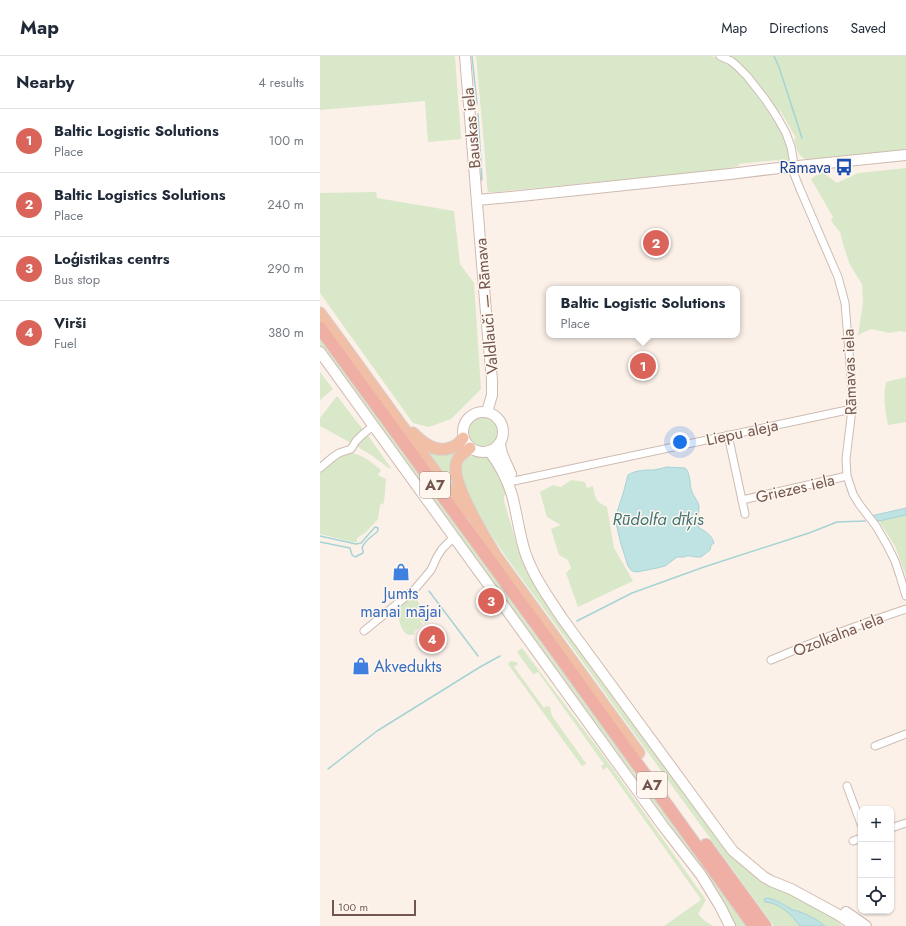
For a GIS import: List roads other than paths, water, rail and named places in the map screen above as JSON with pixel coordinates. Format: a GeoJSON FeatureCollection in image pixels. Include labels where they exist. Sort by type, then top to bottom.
{"type":"FeatureCollection","features":[{"type":"Feature","properties":{"kind":"highway","name":"A7"},"geometry":{"type":"LineString","coordinates":[[320,313],[430,465],[485,537],[496,556],[765,926]]}},
{"type":"Feature","properties":{"kind":"highway","name":"A7"},"geometry":{"type":"LineString","coordinates":[[320,328],[754,926]]}},
{"type":"Feature","properties":{"kind":"highway"},"geometry":{"type":"LineString","coordinates":[[396,417],[420,440],[430,446],[442,450],[458,444],[463,438]]}},
{"type":"Feature","properties":{"kind":"highway"},"geometry":{"type":"LineString","coordinates":[[470,448],[461,454],[456,461],[456,475],[465,499],[485,537]]}},
{"type":"Feature","properties":{"kind":"main road","name":"Bauskas iela"},"geometry":{"type":"LineString","coordinates":[[465,56],[477,200]]}},
{"type":"Feature","properties":{"kind":"main road"},"geometry":{"type":"LineString","coordinates":[[477,200],[906,155]]}},
{"type":"Feature","properties":{"kind":"main road","name":"Valdlauči — Rāmava"},"geometry":{"type":"LineString","coordinates":[[477,200],[492,380],[492,394],[487,412]]}},
{"type":"Feature","properties":{"kind":"main road"},"geometry":{"type":"LineString","coordinates":[[320,352],[663,826],[701,875],[730,926]]}},
{"type":"Feature","properties":{"kind":"main road"},"geometry":{"type":"LineString","coordinates":[[500,444],[490,452],[480,453],[470,448],[466,444],[462,433],[466,420],[475,414],[487,412],[493,414],[501,423],[503,429],[500,444],[502,454],[514,481],[528,536],[549,597]]}},
{"type":"Feature","properties":{"kind":"main road"},"geometry":{"type":"LineString","coordinates":[[490,452],[501,468],[507,483],[528,559],[540,585],[562,618],[733,851],[771,882],[791,890],[837,914],[855,926]]}},
{"type":"Feature","properties":{"kind":"main road"},"geometry":{"type":"LineString","coordinates":[[791,890],[804,892],[825,900],[866,926]]}},
{"type":"Feature","properties":{"kind":"street","name":"Rāmavas iela"},"geometry":{"type":"LineString","coordinates":[[720,56],[730,61],[747,76],[765,99],[786,133],[791,147],[794,174],[838,277],[845,303],[852,389],[852,409],[846,459],[847,476],[853,494],[876,526],[887,545],[898,568],[906,596]]}},
{"type":"Feature","properties":{"kind":"street","name":"Liepu aleja"},"geometry":{"type":"LineString","coordinates":[[514,481],[852,409]]}},
{"type":"Feature","properties":{"kind":"street"},"geometry":{"type":"LineString","coordinates":[[320,468],[333,457],[351,448],[356,441],[373,426]]}},
{"type":"Feature","properties":{"kind":"street","name":"Griezes iela"},"geometry":{"type":"LineString","coordinates":[[728,435],[745,514]]}},
{"type":"Feature","properties":{"kind":"street","name":"Griezes iela"},"geometry":{"type":"LineString","coordinates":[[742,500],[847,476]]}},
{"type":"Feature","properties":{"kind":"street"},"geometry":{"type":"LineString","coordinates":[[364,631],[415,589],[431,570],[442,549],[454,537]]}},
{"type":"Feature","properties":{"kind":"street","name":"Ozolkalna iela"},"geometry":{"type":"LineString","coordinates":[[771,660],[804,646],[906,609]]}},
{"type":"Feature","properties":{"kind":"street"},"geometry":{"type":"LineString","coordinates":[[875,746],[906,734]]}},
{"type":"Feature","properties":{"kind":"street"},"geometry":{"type":"LineString","coordinates":[[848,786],[858,815]]}},
{"type":"Feature","properties":{"kind":"street"},"geometry":{"type":"LineString","coordinates":[[894,827],[906,824]]}},
{"type":"Feature","properties":{"kind":"street"},"geometry":{"type":"LineString","coordinates":[[853,841],[858,839]]}},
{"type":"Feature","properties":{"kind":"water","name":"Rūdolfa dīķis"},"geometry":{"type":"Polygon","coordinates":[[[667,467],[685,468],[687,470],[692,492],[699,506],[699,528],[712,538],[714,543],[711,545],[710,550],[701,557],[677,557],[665,566],[637,572],[632,571],[628,566],[615,519],[628,475],[637,471],[654,470],[667,467]]]}},
{"type":"Feature","properties":{"kind":"water"},"geometry":{"type":"Polygon","coordinates":[[[906,508],[906,515],[879,521],[873,519],[871,516],[906,508]]]}},
{"type":"Feature","properties":{"kind":"water"},"geometry":{"type":"Polygon","coordinates":[[[766,898],[776,901],[792,910],[799,911],[810,916],[825,926],[800,926],[781,907],[765,902],[764,899],[766,898]]]}},
{"type":"Feature","properties":{"kind":"waterway"},"geometry":{"type":"LineString","coordinates":[[472,56],[477,104]]}},
{"type":"Feature","properties":{"kind":"waterway"},"geometry":{"type":"LineString","coordinates":[[774,56],[802,138]]}},
{"type":"Feature","properties":{"kind":"waterway"},"geometry":{"type":"LineString","coordinates":[[478,114],[482,180]]}},
{"type":"Feature","properties":{"kind":"waterway"},"geometry":{"type":"LineString","coordinates":[[577,621],[632,593],[704,567],[809,533],[837,522],[865,521]]}},
{"type":"Feature","properties":{"kind":"waterway"},"geometry":{"type":"LineString","coordinates":[[320,536],[356,544],[361,543],[375,527],[378,528],[377,532],[364,543],[362,548],[363,553],[355,557],[352,555],[350,548],[320,542]]}},
{"type":"Feature","properties":{"kind":"waterway"},"geometry":{"type":"LineString","coordinates":[[429,591],[478,656]]}},
{"type":"Feature","properties":{"kind":"waterway"},"geometry":{"type":"LineString","coordinates":[[328,769],[377,731],[500,656]]}},
{"type":"Feature","properties":{"kind":"place","name":"Rāmava"},"geometry":{"type":"Point","coordinates":[844,167]}},
{"type":"Feature","properties":{"kind":"place","name":"Baltic Logistics Solutions"},"geometry":{"type":"Point","coordinates":[656,243]}},
{"type":"Feature","properties":{"kind":"place","name":"Baltic Logistic Solutions"},"geometry":{"type":"Point","coordinates":[643,366]}},
{"type":"Feature","properties":{"kind":"place","name":"Jumts manai mājai"},"geometry":{"type":"Point","coordinates":[401,572]}},
{"type":"Feature","properties":{"kind":"place","name":"Loģistikas centrs"},"geometry":{"type":"Point","coordinates":[491,601]}},
{"type":"Feature","properties":{"kind":"place","name":"Virši"},"geometry":{"type":"Point","coordinates":[432,639]}},
{"type":"Feature","properties":{"kind":"place","name":"Akvedukts"},"geometry":{"type":"Point","coordinates":[361,666]}}]}
